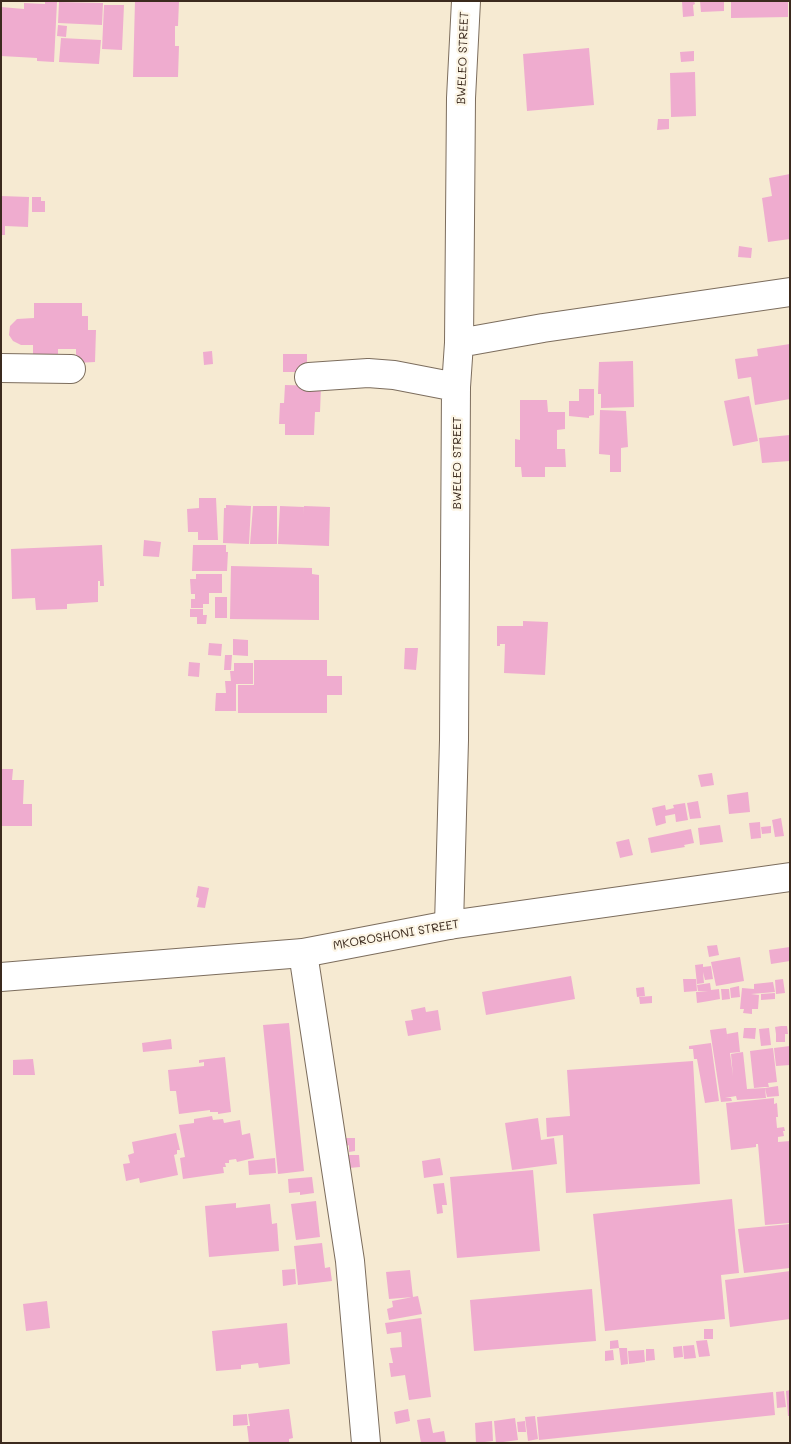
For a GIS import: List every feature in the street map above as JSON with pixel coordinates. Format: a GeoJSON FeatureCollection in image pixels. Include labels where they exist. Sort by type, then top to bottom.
{"type":"FeatureCollection","features":[{"type":"Feature","properties":{"kind":"street","name":"BWELEO STREET"},"geometry":{"type":"LineString","coordinates":[[450,925],[454,740],[456,387],[459,343],[461,98],[466,1]]}},
{"type":"Feature","properties":{"kind":"street"},"geometry":{"type":"LineString","coordinates":[[459,343],[543,328],[790,292]]}},
{"type":"Feature","properties":{"kind":"street"},"geometry":{"type":"LineString","coordinates":[[1,368],[71,369]]}},
{"type":"Feature","properties":{"kind":"street"},"geometry":{"type":"LineString","coordinates":[[309,377],[368,373],[394,375],[456,387]]}},
{"type":"Feature","properties":{"kind":"street","name":"MKOROSHONI STREET"},"geometry":{"type":"LineString","coordinates":[[1,977],[303,953],[450,925],[790,877]]}},
{"type":"Feature","properties":{"kind":"street"},"geometry":{"type":"LineString","coordinates":[[303,953],[350,1261],[366,1443]]}},
{"type":"Feature","properties":{"kind":"building"},"geometry":{"type":"Polygon","coordinates":[[[135,1],[179,1],[178,26],[175,26],[175,46],[179,46],[178,77],[133,77],[135,1]]]}},
{"type":"Feature","properties":{"kind":"building"},"geometry":{"type":"Polygon","coordinates":[[[682,1],[694,1],[694,16],[683,17],[682,1]]]}},
{"type":"Feature","properties":{"kind":"building"},"geometry":{"type":"Polygon","coordinates":[[[700,1],[724,1],[724,11],[701,12],[700,1]]]}},
{"type":"Feature","properties":{"kind":"building"},"geometry":{"type":"Polygon","coordinates":[[[731,1],[788,1],[788,17],[731,18],[731,1]]]}},
{"type":"Feature","properties":{"kind":"building"},"geometry":{"type":"Polygon","coordinates":[[[45,2],[57,2],[54,62],[37,61],[37,58],[1,56],[1,7],[24,9],[24,3],[45,4],[45,2]]]}},
{"type":"Feature","properties":{"kind":"building"},"geometry":{"type":"Polygon","coordinates":[[[59,2],[103,3],[102,25],[58,23],[59,2]]]}},
{"type":"Feature","properties":{"kind":"building"},"geometry":{"type":"Polygon","coordinates":[[[104,5],[124,5],[122,50],[102,49],[104,5]]]}},
{"type":"Feature","properties":{"kind":"building"},"geometry":{"type":"Polygon","coordinates":[[[58,25],[67,26],[66,37],[57,36],[58,25]]]}},
{"type":"Feature","properties":{"kind":"building"},"geometry":{"type":"Polygon","coordinates":[[[61,38],[101,40],[99,64],[59,62],[61,38]]]}},
{"type":"Feature","properties":{"kind":"building"},"geometry":{"type":"Polygon","coordinates":[[[589,48],[594,105],[527,111],[523,54],[589,48]]]}},
{"type":"Feature","properties":{"kind":"building"},"geometry":{"type":"Polygon","coordinates":[[[694,51],[694,61],[681,62],[680,52],[694,51]]]}},
{"type":"Feature","properties":{"kind":"building"},"geometry":{"type":"Polygon","coordinates":[[[695,72],[696,116],[671,117],[670,73],[695,72]]]}},
{"type":"Feature","properties":{"kind":"building"},"geometry":{"type":"Polygon","coordinates":[[[658,119],[669,119],[669,129],[657,130],[658,119]]]}},
{"type":"Feature","properties":{"kind":"building"},"geometry":{"type":"Polygon","coordinates":[[[790,174],[790,239],[768,242],[762,198],[772,196],[769,178],[790,174]]]}},
{"type":"Feature","properties":{"kind":"building"},"geometry":{"type":"Polygon","coordinates":[[[1,196],[29,197],[28,227],[5,226],[5,235],[1,235],[1,196]]]}},
{"type":"Feature","properties":{"kind":"building"},"geometry":{"type":"Polygon","coordinates":[[[32,197],[41,197],[41,201],[45,201],[45,212],[32,212],[32,197]]]}},
{"type":"Feature","properties":{"kind":"building"},"geometry":{"type":"Polygon","coordinates":[[[739,246],[752,248],[751,258],[738,257],[739,246]]]}},
{"type":"Feature","properties":{"kind":"building"},"geometry":{"type":"Polygon","coordinates":[[[34,303],[82,303],[82,316],[88,316],[88,330],[96,330],[95,362],[76,363],[76,349],[58,349],[58,358],[33,358],[33,345],[21,345],[13,341],[9,335],[10,326],[17,319],[34,318],[34,303]]]}},
{"type":"Feature","properties":{"kind":"building"},"geometry":{"type":"Polygon","coordinates":[[[790,344],[790,399],[755,405],[751,377],[738,379],[735,359],[758,356],[757,349],[790,344]]]}},
{"type":"Feature","properties":{"kind":"building"},"geometry":{"type":"Polygon","coordinates":[[[212,351],[213,364],[204,365],[203,352],[212,351]]]}},
{"type":"Feature","properties":{"kind":"building"},"geometry":{"type":"Polygon","coordinates":[[[283,354],[307,354],[307,372],[283,372],[283,354]]]}},
{"type":"Feature","properties":{"kind":"building"},"geometry":{"type":"Polygon","coordinates":[[[633,361],[634,407],[601,408],[601,394],[598,394],[599,362],[633,361]]]}},
{"type":"Feature","properties":{"kind":"building"},"geometry":{"type":"Polygon","coordinates":[[[285,385],[321,386],[320,412],[315,412],[314,435],[285,435],[285,424],[279,424],[280,403],[284,403],[285,385]]]}},
{"type":"Feature","properties":{"kind":"building"},"geometry":{"type":"Polygon","coordinates":[[[579,389],[594,389],[594,415],[589,416],[589,418],[569,416],[569,401],[579,401],[579,389]]]}},
{"type":"Feature","properties":{"kind":"building"},"geometry":{"type":"Polygon","coordinates":[[[749,396],[758,441],[733,446],[724,401],[749,396]]]}},
{"type":"Feature","properties":{"kind":"building"},"geometry":{"type":"Polygon","coordinates":[[[520,400],[547,400],[548,412],[565,412],[565,429],[557,430],[557,449],[565,449],[566,467],[545,467],[545,477],[522,477],[521,467],[515,467],[515,439],[520,440],[520,400]]]}},
{"type":"Feature","properties":{"kind":"building"},"geometry":{"type":"Polygon","coordinates":[[[600,410],[626,411],[628,447],[621,448],[621,472],[610,472],[610,455],[599,454],[600,410]]]}},
{"type":"Feature","properties":{"kind":"building"},"geometry":{"type":"Polygon","coordinates":[[[790,435],[790,461],[762,463],[759,438],[790,435]]]}},
{"type":"Feature","properties":{"kind":"building"},"geometry":{"type":"Polygon","coordinates":[[[199,498],[216,498],[218,540],[198,540],[198,532],[188,532],[187,509],[199,508],[199,498]]]}},
{"type":"Feature","properties":{"kind":"building"},"geometry":{"type":"Polygon","coordinates":[[[226,505],[251,506],[249,544],[223,543],[224,508],[226,508],[226,505]]]}},
{"type":"Feature","properties":{"kind":"building"},"geometry":{"type":"Polygon","coordinates":[[[253,506],[277,506],[277,544],[250,544],[253,506]]]}},
{"type":"Feature","properties":{"kind":"building"},"geometry":{"type":"Polygon","coordinates":[[[280,506],[330,507],[329,546],[278,544],[280,506]]]}},
{"type":"Feature","properties":{"kind":"building"},"geometry":{"type":"Polygon","coordinates":[[[144,540],[161,542],[159,557],[143,556],[144,540]]]}},
{"type":"Feature","properties":{"kind":"building"},"geometry":{"type":"Polygon","coordinates":[[[102,545],[104,586],[100,586],[100,581],[98,581],[98,602],[67,604],[67,609],[36,610],[35,598],[12,599],[11,549],[102,545]]]}},
{"type":"Feature","properties":{"kind":"building"},"geometry":{"type":"Polygon","coordinates":[[[193,545],[226,545],[226,552],[228,552],[227,571],[192,571],[193,545]]]}},
{"type":"Feature","properties":{"kind":"building"},"geometry":{"type":"Polygon","coordinates":[[[231,566],[312,568],[312,574],[319,575],[319,620],[230,619],[231,566]]]}},
{"type":"Feature","properties":{"kind":"building"},"geometry":{"type":"Polygon","coordinates":[[[196,574],[222,574],[222,593],[209,593],[209,604],[203,604],[203,608],[191,608],[191,599],[195,599],[195,594],[191,594],[190,579],[196,579],[196,574]]]}},
{"type":"Feature","properties":{"kind":"building"},"geometry":{"type":"Polygon","coordinates":[[[215,597],[227,597],[227,618],[215,618],[215,597]]]}},
{"type":"Feature","properties":{"kind":"building"},"geometry":{"type":"Polygon","coordinates":[[[190,609],[203,609],[203,615],[207,615],[206,624],[197,624],[197,617],[190,617],[190,609]]]}},
{"type":"Feature","properties":{"kind":"building"},"geometry":{"type":"Polygon","coordinates":[[[523,621],[548,622],[545,675],[504,673],[505,644],[497,646],[497,626],[523,626],[523,621]]]}},
{"type":"Feature","properties":{"kind":"building"},"geometry":{"type":"Polygon","coordinates":[[[233,639],[248,640],[248,656],[233,655],[233,639]]]}},
{"type":"Feature","properties":{"kind":"building"},"geometry":{"type":"Polygon","coordinates":[[[209,643],[222,644],[221,656],[208,655],[209,643]]]}},
{"type":"Feature","properties":{"kind":"building"},"geometry":{"type":"Polygon","coordinates":[[[405,648],[418,648],[416,670],[404,669],[405,648]]]}},
{"type":"Feature","properties":{"kind":"building"},"geometry":{"type":"Polygon","coordinates":[[[225,655],[232,655],[231,670],[224,670],[225,655]]]}},
{"type":"Feature","properties":{"kind":"building"},"geometry":{"type":"Polygon","coordinates":[[[254,660],[327,660],[327,676],[342,676],[342,695],[327,695],[327,713],[238,713],[238,685],[254,685],[254,660]]]}},
{"type":"Feature","properties":{"kind":"building"},"geometry":{"type":"Polygon","coordinates":[[[189,662],[200,663],[199,677],[188,676],[189,662]]]}},
{"type":"Feature","properties":{"kind":"building"},"geometry":{"type":"Polygon","coordinates":[[[234,663],[253,663],[253,684],[236,684],[236,711],[215,711],[216,693],[226,693],[225,681],[231,681],[230,671],[234,671],[234,663]]]}},
{"type":"Feature","properties":{"kind":"building"},"geometry":{"type":"Polygon","coordinates":[[[1,769],[13,769],[12,780],[24,780],[23,804],[32,804],[32,826],[1,826],[1,769]]]}},
{"type":"Feature","properties":{"kind":"building"},"geometry":{"type":"Polygon","coordinates":[[[712,773],[714,785],[701,787],[698,775],[712,773]]]}},
{"type":"Feature","properties":{"kind":"building"},"geometry":{"type":"Polygon","coordinates":[[[748,792],[750,812],[729,814],[727,795],[748,792]]]}},
{"type":"Feature","properties":{"kind":"building"},"geometry":{"type":"Polygon","coordinates":[[[698,801],[701,818],[690,819],[687,803],[698,801]]]}},
{"type":"Feature","properties":{"kind":"building"},"geometry":{"type":"Polygon","coordinates":[[[685,803],[688,820],[676,822],[675,814],[665,816],[666,823],[656,826],[652,808],[665,805],[666,810],[674,808],[673,805],[685,803]]]}},
{"type":"Feature","properties":{"kind":"building"},"geometry":{"type":"Polygon","coordinates":[[[781,818],[784,836],[775,837],[772,820],[781,818]]]}},
{"type":"Feature","properties":{"kind":"building"},"geometry":{"type":"Polygon","coordinates":[[[760,822],[761,838],[751,839],[749,823],[760,822]]]}},
{"type":"Feature","properties":{"kind":"building"},"geometry":{"type":"Polygon","coordinates":[[[720,825],[723,842],[700,845],[698,828],[720,825]]]}},
{"type":"Feature","properties":{"kind":"building"},"geometry":{"type":"Polygon","coordinates":[[[771,826],[771,833],[762,834],[761,827],[771,826]]]}},
{"type":"Feature","properties":{"kind":"building"},"geometry":{"type":"Polygon","coordinates":[[[691,829],[694,843],[684,845],[685,847],[651,853],[648,838],[691,829]]]}},
{"type":"Feature","properties":{"kind":"building"},"geometry":{"type":"Polygon","coordinates":[[[629,839],[633,855],[620,858],[616,842],[629,839]]]}},
{"type":"Feature","properties":{"kind":"building"},"geometry":{"type":"Polygon","coordinates":[[[198,886],[209,888],[205,908],[197,907],[199,898],[196,897],[198,886]]]}},
{"type":"Feature","properties":{"kind":"building"},"geometry":{"type":"Polygon","coordinates":[[[717,945],[719,955],[709,957],[707,946],[717,945]]]}},
{"type":"Feature","properties":{"kind":"building"},"geometry":{"type":"Polygon","coordinates":[[[790,947],[790,961],[771,964],[769,950],[790,947]]]}},
{"type":"Feature","properties":{"kind":"building"},"geometry":{"type":"Polygon","coordinates":[[[740,957],[744,981],[716,986],[711,962],[740,957]]]}},
{"type":"Feature","properties":{"kind":"building"},"geometry":{"type":"Polygon","coordinates":[[[703,964],[703,967],[711,966],[713,979],[705,980],[703,972],[704,983],[697,984],[695,965],[703,964]]]}},
{"type":"Feature","properties":{"kind":"building"},"geometry":{"type":"Polygon","coordinates":[[[571,976],[575,999],[486,1015],[482,992],[571,976]]]}},
{"type":"Feature","properties":{"kind":"building"},"geometry":{"type":"Polygon","coordinates":[[[683,979],[696,979],[697,991],[684,992],[683,979]]]}},
{"type":"Feature","properties":{"kind":"building"},"geometry":{"type":"Polygon","coordinates":[[[783,979],[785,993],[776,994],[775,980],[783,979]]]}},
{"type":"Feature","properties":{"kind":"building"},"geometry":{"type":"Polygon","coordinates":[[[773,982],[775,992],[751,994],[759,995],[758,1009],[752,1009],[752,1014],[743,1013],[744,1009],[740,1009],[742,988],[754,989],[754,984],[773,982]]]}},
{"type":"Feature","properties":{"kind":"building"},"geometry":{"type":"Polygon","coordinates":[[[710,983],[711,990],[719,989],[720,999],[697,1003],[696,992],[708,991],[698,991],[697,985],[710,983]]]}},
{"type":"Feature","properties":{"kind":"building"},"geometry":{"type":"Polygon","coordinates":[[[739,986],[740,997],[731,998],[730,988],[739,986]]]}},
{"type":"Feature","properties":{"kind":"building"},"geometry":{"type":"Polygon","coordinates":[[[644,987],[645,996],[637,997],[636,988],[644,987]]]}},
{"type":"Feature","properties":{"kind":"building"},"geometry":{"type":"Polygon","coordinates":[[[721,989],[729,989],[730,999],[722,1000],[721,989]]]}},
{"type":"Feature","properties":{"kind":"building"},"geometry":{"type":"Polygon","coordinates":[[[775,993],[775,999],[761,1000],[761,994],[775,993]]]}},
{"type":"Feature","properties":{"kind":"building"},"geometry":{"type":"Polygon","coordinates":[[[652,996],[652,1003],[640,1004],[639,997],[652,996]]]}},
{"type":"Feature","properties":{"kind":"building"},"geometry":{"type":"Polygon","coordinates":[[[425,1007],[426,1012],[438,1010],[441,1030],[408,1036],[405,1021],[413,1020],[411,1010],[425,1007]]]}},
{"type":"Feature","properties":{"kind":"building"},"geometry":{"type":"Polygon","coordinates":[[[289,1023],[304,1171],[278,1174],[263,1025],[289,1023]]]}},
{"type":"Feature","properties":{"kind":"building"},"geometry":{"type":"Polygon","coordinates":[[[787,1026],[788,1034],[776,1034],[775,1027],[787,1026]]]}},
{"type":"Feature","properties":{"kind":"building"},"geometry":{"type":"Polygon","coordinates":[[[726,1028],[728,1041],[727,1034],[738,1032],[740,1052],[730,1053],[733,1076],[731,1054],[743,1052],[747,1089],[765,1088],[766,1098],[737,1100],[736,1096],[725,1098],[731,1098],[732,1101],[721,1102],[710,1030],[726,1028]]]}},
{"type":"Feature","properties":{"kind":"building"},"geometry":{"type":"Polygon","coordinates":[[[744,1028],[756,1028],[755,1039],[743,1038],[744,1028]]]}},
{"type":"Feature","properties":{"kind":"building"},"geometry":{"type":"Polygon","coordinates":[[[769,1028],[771,1045],[761,1046],[759,1029],[769,1028]]]}},
{"type":"Feature","properties":{"kind":"building"},"geometry":{"type":"Polygon","coordinates":[[[776,1034],[785,1034],[785,1042],[776,1042],[776,1034]]]}},
{"type":"Feature","properties":{"kind":"building"},"geometry":{"type":"Polygon","coordinates":[[[171,1039],[172,1049],[143,1052],[142,1043],[171,1039]]]}},
{"type":"Feature","properties":{"kind":"building"},"geometry":{"type":"Polygon","coordinates":[[[711,1043],[719,1101],[705,1103],[697,1059],[694,1059],[693,1049],[689,1049],[689,1046],[711,1043]]]}},
{"type":"Feature","properties":{"kind":"building"},"geometry":{"type":"Polygon","coordinates":[[[790,1046],[790,1065],[776,1066],[774,1048],[790,1046]]]}},
{"type":"Feature","properties":{"kind":"building"},"geometry":{"type":"Polygon","coordinates":[[[773,1048],[777,1082],[768,1083],[769,1087],[754,1088],[750,1051],[773,1048]]]}},
{"type":"Feature","properties":{"kind":"building"},"geometry":{"type":"Polygon","coordinates":[[[225,1057],[231,1112],[218,1114],[218,1112],[210,1112],[210,1110],[179,1114],[176,1091],[170,1091],[168,1070],[204,1066],[204,1062],[199,1063],[199,1060],[225,1057]]]}},
{"type":"Feature","properties":{"kind":"building"},"geometry":{"type":"Polygon","coordinates":[[[33,1059],[35,1075],[13,1075],[13,1060],[33,1059]]]}},
{"type":"Feature","properties":{"kind":"building"},"geometry":{"type":"Polygon","coordinates":[[[693,1061],[700,1184],[566,1193],[563,1135],[547,1137],[546,1118],[570,1116],[567,1070],[693,1061]]]}},
{"type":"Feature","properties":{"kind":"building"},"geometry":{"type":"Polygon","coordinates":[[[778,1086],[779,1096],[767,1097],[765,1088],[778,1086]]]}},
{"type":"Feature","properties":{"kind":"building"},"geometry":{"type":"Polygon","coordinates":[[[774,1098],[774,1104],[777,1103],[777,1128],[784,1127],[785,1131],[783,1131],[784,1136],[778,1137],[778,1142],[790,1141],[790,1223],[765,1225],[758,1144],[756,1144],[756,1147],[731,1150],[726,1103],[774,1098]]]}},
{"type":"Feature","properties":{"kind":"building"},"geometry":{"type":"Polygon","coordinates":[[[212,1116],[213,1120],[223,1119],[224,1123],[240,1120],[242,1135],[250,1133],[254,1158],[237,1162],[236,1159],[229,1160],[229,1163],[225,1163],[226,1167],[223,1167],[224,1173],[183,1179],[180,1158],[185,1157],[179,1125],[194,1123],[194,1119],[212,1116]]]}},
{"type":"Feature","properties":{"kind":"building"},"geometry":{"type":"Polygon","coordinates":[[[538,1118],[541,1140],[554,1138],[557,1164],[512,1170],[505,1123],[538,1118]]]}},
{"type":"Feature","properties":{"kind":"building"},"geometry":{"type":"Polygon","coordinates":[[[176,1133],[180,1150],[177,1150],[177,1154],[174,1155],[178,1175],[140,1183],[139,1178],[126,1181],[123,1164],[130,1163],[128,1155],[134,1153],[132,1142],[176,1133]]]}},
{"type":"Feature","properties":{"kind":"building"},"geometry":{"type":"Polygon","coordinates":[[[346,1138],[355,1138],[355,1151],[349,1152],[346,1138]]]}},
{"type":"Feature","properties":{"kind":"building"},"geometry":{"type":"Polygon","coordinates":[[[349,1155],[359,1155],[360,1167],[349,1168],[349,1155]]]}},
{"type":"Feature","properties":{"kind":"building"},"geometry":{"type":"Polygon","coordinates":[[[275,1158],[276,1173],[249,1175],[248,1161],[275,1158]]]}},
{"type":"Feature","properties":{"kind":"building"},"geometry":{"type":"Polygon","coordinates":[[[440,1158],[443,1175],[424,1178],[422,1161],[440,1158]]]}},
{"type":"Feature","properties":{"kind":"building"},"geometry":{"type":"Polygon","coordinates":[[[533,1170],[540,1251],[457,1258],[450,1177],[533,1170]]]}},
{"type":"Feature","properties":{"kind":"building"},"geometry":{"type":"Polygon","coordinates":[[[312,1177],[314,1193],[300,1195],[300,1192],[289,1193],[288,1179],[312,1177]]]}},
{"type":"Feature","properties":{"kind":"building"},"geometry":{"type":"Polygon","coordinates":[[[444,1183],[447,1205],[442,1205],[443,1213],[437,1214],[433,1184],[444,1183]]]}},
{"type":"Feature","properties":{"kind":"building"},"geometry":{"type":"Polygon","coordinates":[[[732,1199],[739,1273],[721,1275],[725,1319],[605,1331],[593,1214],[732,1199]]]}},
{"type":"Feature","properties":{"kind":"building"},"geometry":{"type":"Polygon","coordinates":[[[316,1201],[320,1237],[296,1240],[291,1204],[316,1201]]]}},
{"type":"Feature","properties":{"kind":"building"},"geometry":{"type":"Polygon","coordinates":[[[236,1203],[236,1208],[270,1204],[272,1224],[277,1223],[279,1251],[209,1257],[205,1206],[236,1203]]]}},
{"type":"Feature","properties":{"kind":"building"},"geometry":{"type":"Polygon","coordinates":[[[790,1224],[790,1268],[744,1273],[738,1229],[790,1224]]]}},
{"type":"Feature","properties":{"kind":"building"},"geometry":{"type":"Polygon","coordinates":[[[322,1243],[325,1268],[330,1267],[332,1281],[298,1285],[294,1246],[322,1243]]]}},
{"type":"Feature","properties":{"kind":"building"},"geometry":{"type":"Polygon","coordinates":[[[295,1269],[296,1284],[283,1286],[282,1270],[295,1269]]]}},
{"type":"Feature","properties":{"kind":"building"},"geometry":{"type":"Polygon","coordinates":[[[410,1270],[413,1297],[389,1299],[386,1272],[410,1270]]]}},
{"type":"Feature","properties":{"kind":"building"},"geometry":{"type":"Polygon","coordinates":[[[790,1271],[790,1319],[730,1327],[725,1280],[790,1271]]]}},
{"type":"Feature","properties":{"kind":"building"},"geometry":{"type":"Polygon","coordinates":[[[592,1289],[596,1341],[474,1351],[470,1300],[592,1289]]]}},
{"type":"Feature","properties":{"kind":"building"},"geometry":{"type":"Polygon","coordinates":[[[418,1296],[422,1314],[389,1320],[387,1309],[393,1307],[392,1301],[418,1296]]]}},
{"type":"Feature","properties":{"kind":"building"},"geometry":{"type":"Polygon","coordinates":[[[47,1301],[50,1328],[26,1331],[23,1304],[47,1301]]]}},
{"type":"Feature","properties":{"kind":"building"},"geometry":{"type":"Polygon","coordinates":[[[421,1318],[431,1397],[409,1400],[405,1375],[391,1377],[389,1363],[393,1363],[390,1348],[402,1347],[401,1332],[387,1334],[385,1323],[421,1318]]]}},
{"type":"Feature","properties":{"kind":"building"},"geometry":{"type":"Polygon","coordinates":[[[287,1323],[290,1364],[259,1368],[258,1363],[241,1365],[241,1369],[216,1371],[212,1331],[287,1323]]]}},
{"type":"Feature","properties":{"kind":"building"},"geometry":{"type":"Polygon","coordinates":[[[704,1329],[713,1329],[713,1339],[704,1339],[704,1329]]]}},
{"type":"Feature","properties":{"kind":"building"},"geometry":{"type":"Polygon","coordinates":[[[618,1340],[619,1348],[610,1349],[610,1341],[618,1340]]]}},
{"type":"Feature","properties":{"kind":"building"},"geometry":{"type":"Polygon","coordinates":[[[707,1340],[710,1356],[699,1357],[696,1341],[707,1340]]]}},
{"type":"Feature","properties":{"kind":"building"},"geometry":{"type":"Polygon","coordinates":[[[694,1345],[696,1358],[684,1359],[683,1346],[694,1345]]]}},
{"type":"Feature","properties":{"kind":"building"},"geometry":{"type":"Polygon","coordinates":[[[682,1346],[683,1357],[674,1358],[673,1347],[682,1346]]]}},
{"type":"Feature","properties":{"kind":"building"},"geometry":{"type":"Polygon","coordinates":[[[619,1348],[627,1348],[628,1364],[621,1365],[619,1348]]]}},
{"type":"Feature","properties":{"kind":"building"},"geometry":{"type":"Polygon","coordinates":[[[646,1349],[654,1349],[655,1360],[646,1361],[646,1349]]]}},
{"type":"Feature","properties":{"kind":"building"},"geometry":{"type":"Polygon","coordinates":[[[613,1350],[614,1360],[605,1361],[605,1351],[613,1350]]]}},
{"type":"Feature","properties":{"kind":"building"},"geometry":{"type":"Polygon","coordinates":[[[644,1350],[645,1362],[629,1364],[628,1351],[644,1350]]]}},
{"type":"Feature","properties":{"kind":"building"},"geometry":{"type":"Polygon","coordinates":[[[790,1390],[790,1416],[788,1416],[786,1391],[790,1390]]]}},
{"type":"Feature","properties":{"kind":"building"},"geometry":{"type":"Polygon","coordinates":[[[784,1391],[786,1407],[777,1408],[776,1392],[784,1391]]]}},
{"type":"Feature","properties":{"kind":"building"},"geometry":{"type":"Polygon","coordinates":[[[773,1392],[775,1415],[539,1440],[537,1417],[773,1392]]]}},
{"type":"Feature","properties":{"kind":"building"},"geometry":{"type":"Polygon","coordinates":[[[289,1409],[293,1438],[289,1439],[289,1443],[249,1443],[247,1426],[250,1426],[248,1414],[289,1409]]]}},
{"type":"Feature","properties":{"kind":"building"},"geometry":{"type":"Polygon","coordinates":[[[408,1409],[410,1421],[396,1424],[394,1412],[408,1409]]]}},
{"type":"Feature","properties":{"kind":"building"},"geometry":{"type":"Polygon","coordinates":[[[247,1414],[248,1425],[233,1426],[233,1415],[247,1414]]]}},
{"type":"Feature","properties":{"kind":"building"},"geometry":{"type":"Polygon","coordinates":[[[535,1416],[538,1439],[528,1441],[525,1417],[535,1416]]]}},
{"type":"Feature","properties":{"kind":"building"},"geometry":{"type":"Polygon","coordinates":[[[430,1418],[433,1433],[444,1431],[446,1443],[421,1443],[417,1420],[430,1418]]]}},
{"type":"Feature","properties":{"kind":"building"},"geometry":{"type":"Polygon","coordinates":[[[515,1418],[518,1440],[496,1443],[494,1421],[515,1418]]]}},
{"type":"Feature","properties":{"kind":"building"},"geometry":{"type":"Polygon","coordinates":[[[492,1421],[493,1441],[476,1443],[475,1423],[492,1421]]]}},
{"type":"Feature","properties":{"kind":"building"},"geometry":{"type":"Polygon","coordinates":[[[525,1421],[526,1432],[518,1432],[517,1422],[525,1421]]]}}]}
